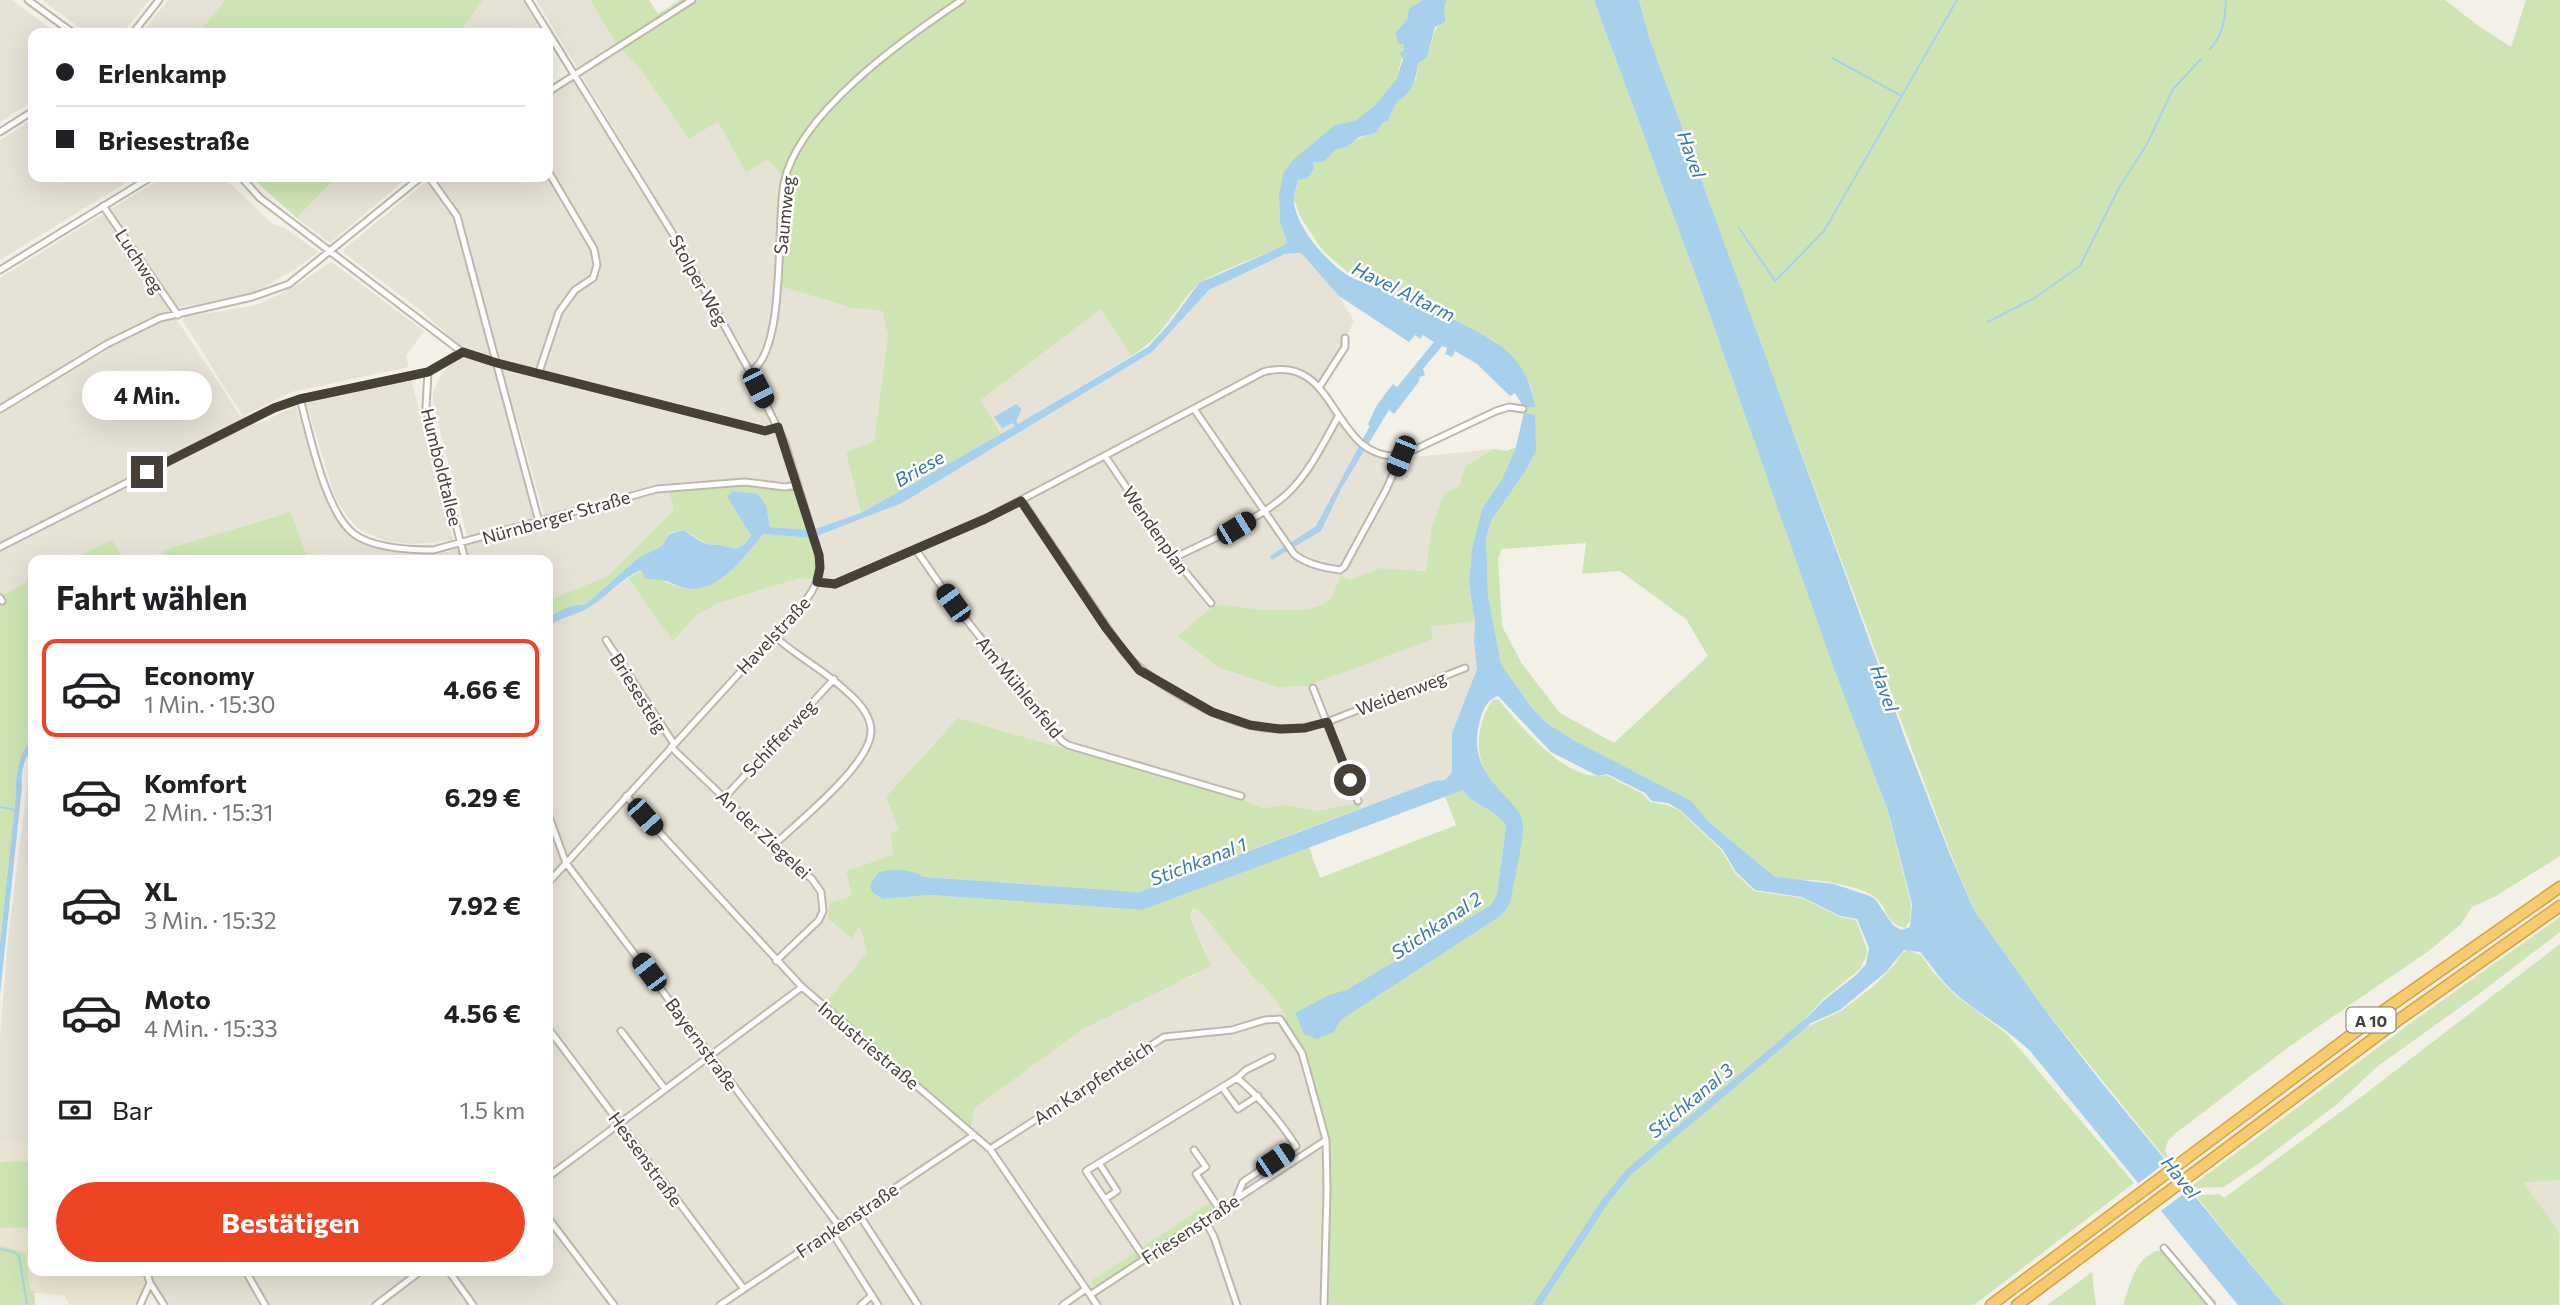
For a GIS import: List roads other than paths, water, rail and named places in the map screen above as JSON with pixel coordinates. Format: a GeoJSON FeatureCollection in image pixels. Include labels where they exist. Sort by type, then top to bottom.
{"type":"FeatureCollection","features":[{"type":"Feature","properties":{"kind":"highway","name":"A 10"},"geometry":{"type":"LineString","coordinates":[[1991,1305],[2455,959],[2560,887]]}},
{"type":"Feature","properties":{"kind":"highway","name":"A 10"},"geometry":{"type":"LineString","coordinates":[[2017,1305],[2397,1021],[2560,906]]}},
{"type":"Feature","properties":{"kind":"street"},"geometry":{"type":"LineString","coordinates":[[28,0],[66,28]]}},
{"type":"Feature","properties":{"kind":"street"},"geometry":{"type":"LineString","coordinates":[[137,28],[159,0]]}},
{"type":"Feature","properties":{"kind":"street","name":"Stolper Weg"},"geometry":{"type":"LineString","coordinates":[[528,0],[546,28]]}},
{"type":"Feature","properties":{"kind":"street"},"geometry":{"type":"LineString","coordinates":[[553,89],[692,0]]}},
{"type":"Feature","properties":{"kind":"street","name":"Saumweg"},"geometry":{"type":"LineString","coordinates":[[750,372],[761,362],[772,329],[783,185],[792,160],[838,95],[925,24],[962,0]]}},
{"type":"Feature","properties":{"kind":"street","name":"Stolper Weg"},"geometry":{"type":"LineString","coordinates":[[553,39],[681,247],[778,427],[820,562],[817,582]]}},
{"type":"Feature","properties":{"kind":"street"},"geometry":{"type":"LineString","coordinates":[[0,132],[28,114]]}},
{"type":"Feature","properties":{"kind":"street"},"geometry":{"type":"LineString","coordinates":[[539,372],[559,312],[575,290],[593,278],[597,265],[594,249],[553,179]]}},
{"type":"Feature","properties":{"kind":"street"},"geometry":{"type":"LineString","coordinates":[[0,271],[143,182]]}},
{"type":"Feature","properties":{"kind":"street"},"geometry":{"type":"LineString","coordinates":[[246,182],[260,198],[463,352],[765,431],[778,427]]}},
{"type":"Feature","properties":{"kind":"street"},"geometry":{"type":"LineString","coordinates":[[0,408],[107,344],[160,318],[252,297],[289,284],[415,182]]}},
{"type":"Feature","properties":{"kind":"street"},"geometry":{"type":"LineString","coordinates":[[433,182],[457,216],[538,522]]}},
{"type":"Feature","properties":{"kind":"street","name":"Luchweg"},"geometry":{"type":"LineString","coordinates":[[103,206],[178,315]]}},
{"type":"Feature","properties":{"kind":"street"},"geometry":{"type":"LineString","coordinates":[[1345,338],[1345,347],[1320,386],[1339,418],[1359,442],[1385,455],[1401,456],[1496,411],[1509,407],[1523,410]]}},
{"type":"Feature","properties":{"kind":"street"},"geometry":{"type":"LineString","coordinates":[[0,547],[274,408],[300,399],[428,372],[463,352]]}},
{"type":"Feature","properties":{"kind":"street","name":"Havelstraße"},"geometry":{"type":"LineString","coordinates":[[553,877],[806,600],[817,582],[835,584],[1021,501],[1264,372],[1276,368],[1302,372],[1320,386]]}},
{"type":"Feature","properties":{"kind":"street","name":"Humboldtallee"},"geometry":{"type":"LineString","coordinates":[[428,372],[426,407],[464,555]]}},
{"type":"Feature","properties":{"kind":"street","name":"Nürnberger Straße"},"geometry":{"type":"LineString","coordinates":[[300,399],[328,496],[339,517],[355,535],[406,550],[433,550],[461,544],[657,489],[748,482],[785,487],[797,485]]}},
{"type":"Feature","properties":{"kind":"street"},"geometry":{"type":"LineString","coordinates":[[1194,409],[1292,551],[1303,560],[1340,570],[1386,490],[1401,456]]}},
{"type":"Feature","properties":{"kind":"street"},"geometry":{"type":"LineString","coordinates":[[1174,558],[1264,511],[1287,494],[1339,418]]}},
{"type":"Feature","properties":{"kind":"street","name":"Wendenplan"},"geometry":{"type":"LineString","coordinates":[[1105,456],[1174,558],[1211,603]]}},
{"type":"Feature","properties":{"kind":"street","name":"Weidenweg"},"geometry":{"type":"LineString","coordinates":[[1021,501],[1106,628],[1139,670],[1212,712],[1250,725],[1280,729],[1305,728],[1327,722],[1465,668]]}},
{"type":"Feature","properties":{"kind":"street","name":"Am Mühlenfeld"},"geometry":{"type":"LineString","coordinates":[[916,550],[953,603],[1062,741],[1070,746],[1241,796]]}},
{"type":"Feature","properties":{"kind":"street"},"geometry":{"type":"LineString","coordinates":[[773,635],[849,693],[867,716],[871,733],[870,740],[853,769],[774,845]]}},
{"type":"Feature","properties":{"kind":"street","name":"Briesesteig"},"geometry":{"type":"LineString","coordinates":[[606,640],[672,745]]}},
{"type":"Feature","properties":{"kind":"street","name":"Schifferweg"},"geometry":{"type":"LineString","coordinates":[[725,797],[834,680]]}},
{"type":"Feature","properties":{"kind":"street"},"geometry":{"type":"LineString","coordinates":[[1314,688],[1358,801]]}},
{"type":"Feature","properties":{"kind":"street","name":"An der Ziegelei"},"geometry":{"type":"LineString","coordinates":[[672,745],[817,885],[824,903],[819,920],[776,961]]}},
{"type":"Feature","properties":{"kind":"street","name":"Industriestraße"},"geometry":{"type":"LineString","coordinates":[[626,796],[802,988],[990,1149],[1097,1305]]}},
{"type":"Feature","properties":{"kind":"street"},"geometry":{"type":"LineString","coordinates":[[553,828],[566,863]]}},
{"type":"Feature","properties":{"kind":"street","name":"Bayernstraße"},"geometry":{"type":"LineString","coordinates":[[566,863],[839,1226]]}},
{"type":"Feature","properties":{"kind":"street"},"geometry":{"type":"LineString","coordinates":[[553,1173],[802,988]]}},
{"type":"Feature","properties":{"kind":"street","name":"Am Karpfenteich"},"geometry":{"type":"LineString","coordinates":[[990,1149],[1164,1037],[1232,1030],[1265,1020],[1280,1020],[1302,1053],[1325,1140]]}},
{"type":"Feature","properties":{"kind":"street"},"geometry":{"type":"LineString","coordinates":[[621,1031],[665,1089]]}},
{"type":"Feature","properties":{"kind":"street","name":"Hessenstraße"},"geometry":{"type":"LineString","coordinates":[[553,1035],[744,1289]]}},
{"type":"Feature","properties":{"kind":"street"},"geometry":{"type":"LineString","coordinates":[[1145,1259],[1086,1171],[1246,1070],[1272,1057]]}},
{"type":"Feature","properties":{"kind":"street"},"geometry":{"type":"LineString","coordinates":[[1236,1199],[1243,1182],[1296,1146],[1277,1117],[1237,1078]]}},
{"type":"Feature","properties":{"kind":"street"},"geometry":{"type":"LineString","coordinates":[[1222,1087],[1238,1109],[1258,1096]]}},
{"type":"Feature","properties":{"kind":"street","name":"Frankenstraße"},"geometry":{"type":"LineString","coordinates":[[720,1305],[974,1135]]}},
{"type":"Feature","properties":{"kind":"street"},"geometry":{"type":"LineString","coordinates":[[1324,1305],[1327,1190],[1325,1140]]}},
{"type":"Feature","properties":{"kind":"street","name":"Friesenstraße"},"geometry":{"type":"LineString","coordinates":[[1063,1305],[1145,1259],[1325,1140]]}},
{"type":"Feature","properties":{"kind":"street"},"geometry":{"type":"LineString","coordinates":[[1194,1150],[1206,1167],[1196,1174],[1220,1210]]}},
{"type":"Feature","properties":{"kind":"street"},"geometry":{"type":"LineString","coordinates":[[1099,1163],[1117,1191],[1105,1199]]}},
{"type":"Feature","properties":{"kind":"street"},"geometry":{"type":"LineString","coordinates":[[858,1213],[918,1305]]}},
{"type":"Feature","properties":{"kind":"street"},"geometry":{"type":"LineString","coordinates":[[1205,1220],[1214,1237],[1237,1305]]}},
{"type":"Feature","properties":{"kind":"street"},"geometry":{"type":"LineString","coordinates":[[553,1225],[614,1305]]}},
{"type":"Feature","properties":{"kind":"street"},"geometry":{"type":"LineString","coordinates":[[831,1231],[878,1305]]}},
{"type":"Feature","properties":{"kind":"street"},"geometry":{"type":"LineString","coordinates":[[2164,1248],[2212,1305]]}},
{"type":"Feature","properties":{"kind":"street"},"geometry":{"type":"LineString","coordinates":[[148,1276],[164,1305]]}},
{"type":"Feature","properties":{"kind":"street"},"geometry":{"type":"LineString","coordinates":[[248,1276],[265,1305]]}},
{"type":"Feature","properties":{"kind":"street"},"geometry":{"type":"LineString","coordinates":[[376,1305],[414,1276]]}},
{"type":"Feature","properties":{"kind":"street"},"geometry":{"type":"LineString","coordinates":[[451,1276],[473,1305]]}},
{"type":"Feature","properties":{"kind":"street"},"geometry":{"type":"LineString","coordinates":[[140,1305],[150,1283]]}},
{"type":"Feature","properties":{"kind":"street"},"geometry":{"type":"LineString","coordinates":[[861,1305],[872,1295]]}},
{"type":"Feature","properties":{"kind":"water"},"geometry":{"type":"Polygon","coordinates":[[[1423,0],[1447,0],[1444,9],[1445,22],[1435,27],[1427,57],[1418,63],[1410,90],[1397,101],[1388,121],[1382,123],[1376,133],[1359,137],[1348,146],[1335,150],[1325,161],[1313,163],[1314,168],[1308,178],[1298,180],[1294,198],[1296,211],[1314,243],[1332,263],[1349,276],[1425,304],[1498,344],[1509,353],[1525,375],[1535,407],[1524,408],[1515,393],[1510,396],[1477,364],[1455,351],[1452,357],[1445,354],[1447,348],[1442,346],[1423,369],[1425,375],[1420,377],[1394,414],[1389,410],[1341,489],[1321,531],[1272,560],[1270,556],[1316,526],[1370,426],[1368,424],[1377,405],[1393,384],[1397,387],[1434,342],[1423,335],[1420,339],[1415,335],[1409,342],[1339,296],[1301,253],[1285,254],[1209,290],[1152,352],[902,503],[812,538],[763,534],[732,569],[713,584],[703,588],[689,589],[666,581],[645,578],[641,570],[588,608],[553,624],[553,614],[570,606],[586,604],[638,558],[662,546],[669,534],[683,530],[707,544],[739,548],[745,544],[751,536],[727,496],[733,491],[758,494],[766,505],[770,527],[812,530],[861,513],[1015,426],[1013,423],[1002,428],[994,417],[1016,404],[1022,409],[1016,421],[1018,424],[1148,347],[1199,283],[1287,242],[1280,222],[1279,196],[1283,174],[1293,160],[1335,125],[1355,121],[1375,105],[1396,80],[1403,59],[1400,53],[1404,50],[1403,44],[1398,44],[1396,32],[1407,20],[1409,8],[1423,0]]]}},
{"type":"Feature","properties":{"kind":"water","name":"Havel"},"geometry":{"type":"Polygon","coordinates":[[[1594,0],[1639,0],[1649,37],[1908,746],[1974,910],[2042,1006],[2098,1078],[2284,1305],[2238,1305],[2031,1052],[1956,994],[1920,952],[1904,950],[1886,972],[1840,1010],[1800,1028],[1823,1001],[1866,964],[1869,948],[1857,919],[1840,916],[1802,897],[1755,890],[1736,872],[1723,850],[1680,810],[1668,803],[1652,801],[1645,793],[1607,774],[1598,776],[1551,752],[1498,696],[1488,702],[1483,712],[1477,743],[1485,771],[1517,809],[1523,824],[1507,909],[1499,917],[1341,1020],[1334,1032],[1317,1039],[1304,1034],[1295,1013],[1329,995],[1346,990],[1491,905],[1497,894],[1506,826],[1501,819],[1472,800],[1463,790],[1142,910],[930,895],[883,899],[872,892],[870,885],[879,872],[897,870],[924,877],[1140,892],[1434,781],[1445,780],[1452,772],[1452,733],[1477,669],[1475,621],[1469,585],[1472,550],[1482,509],[1502,479],[1516,447],[1524,412],[1535,415],[1536,451],[1492,519],[1486,538],[1488,595],[1501,664],[1531,707],[1548,724],[1575,741],[1691,801],[1710,823],[1775,877],[1834,884],[1870,896],[1893,925],[1901,930],[1910,927],[1912,904],[1888,811],[1832,663],[1710,315],[1594,0]]]}},
{"type":"Feature","properties":{"kind":"water"},"geometry":{"type":"Polygon","coordinates":[[[28,745],[28,754],[22,769],[0,995],[0,943],[16,778],[28,745]]]}},
{"type":"Feature","properties":{"kind":"waterway"},"geometry":{"type":"LineString","coordinates":[[1739,228],[1775,281],[1824,231],[1957,0]]}},
{"type":"Feature","properties":{"kind":"waterway"},"geometry":{"type":"LineString","coordinates":[[2210,49],[2221,33],[2226,0]]}},
{"type":"Feature","properties":{"kind":"waterway"},"geometry":{"type":"LineString","coordinates":[[1832,58],[1900,95]]}},
{"type":"Feature","properties":{"kind":"waterway"},"geometry":{"type":"LineString","coordinates":[[1988,322],[2036,297],[2080,266],[2120,186],[2147,144],[2173,89],[2201,59]]}},
{"type":"Feature","properties":{"kind":"waterway"},"geometry":{"type":"LineString","coordinates":[[0,807],[16,810]]}},
{"type":"Feature","properties":{"kind":"waterway","name":"Stichkanal 3"},"geometry":{"type":"LineString","coordinates":[[1537,1305],[1606,1200],[1630,1171],[1807,1022]]}},
{"type":"Feature","properties":{"kind":"waterway"},"geometry":{"type":"LineString","coordinates":[[0,1249],[19,1256],[27,1305]]}},
{"type":"Feature","properties":{"kind":"water label","name":"Havel Altarm"},"geometry":{"type":"Point","coordinates":[1404,291]}},
{"type":"Feature","properties":{"kind":"water label","name":"Briese"},"geometry":{"type":"Point","coordinates":[919,468]}},
{"type":"Feature","properties":{"kind":"water label","name":"Stichkanal 1"},"geometry":{"type":"Point","coordinates":[1198,861]}},
{"type":"Feature","properties":{"kind":"water label","name":"Stichkanal 2"},"geometry":{"type":"Point","coordinates":[1436,925]}}]}
